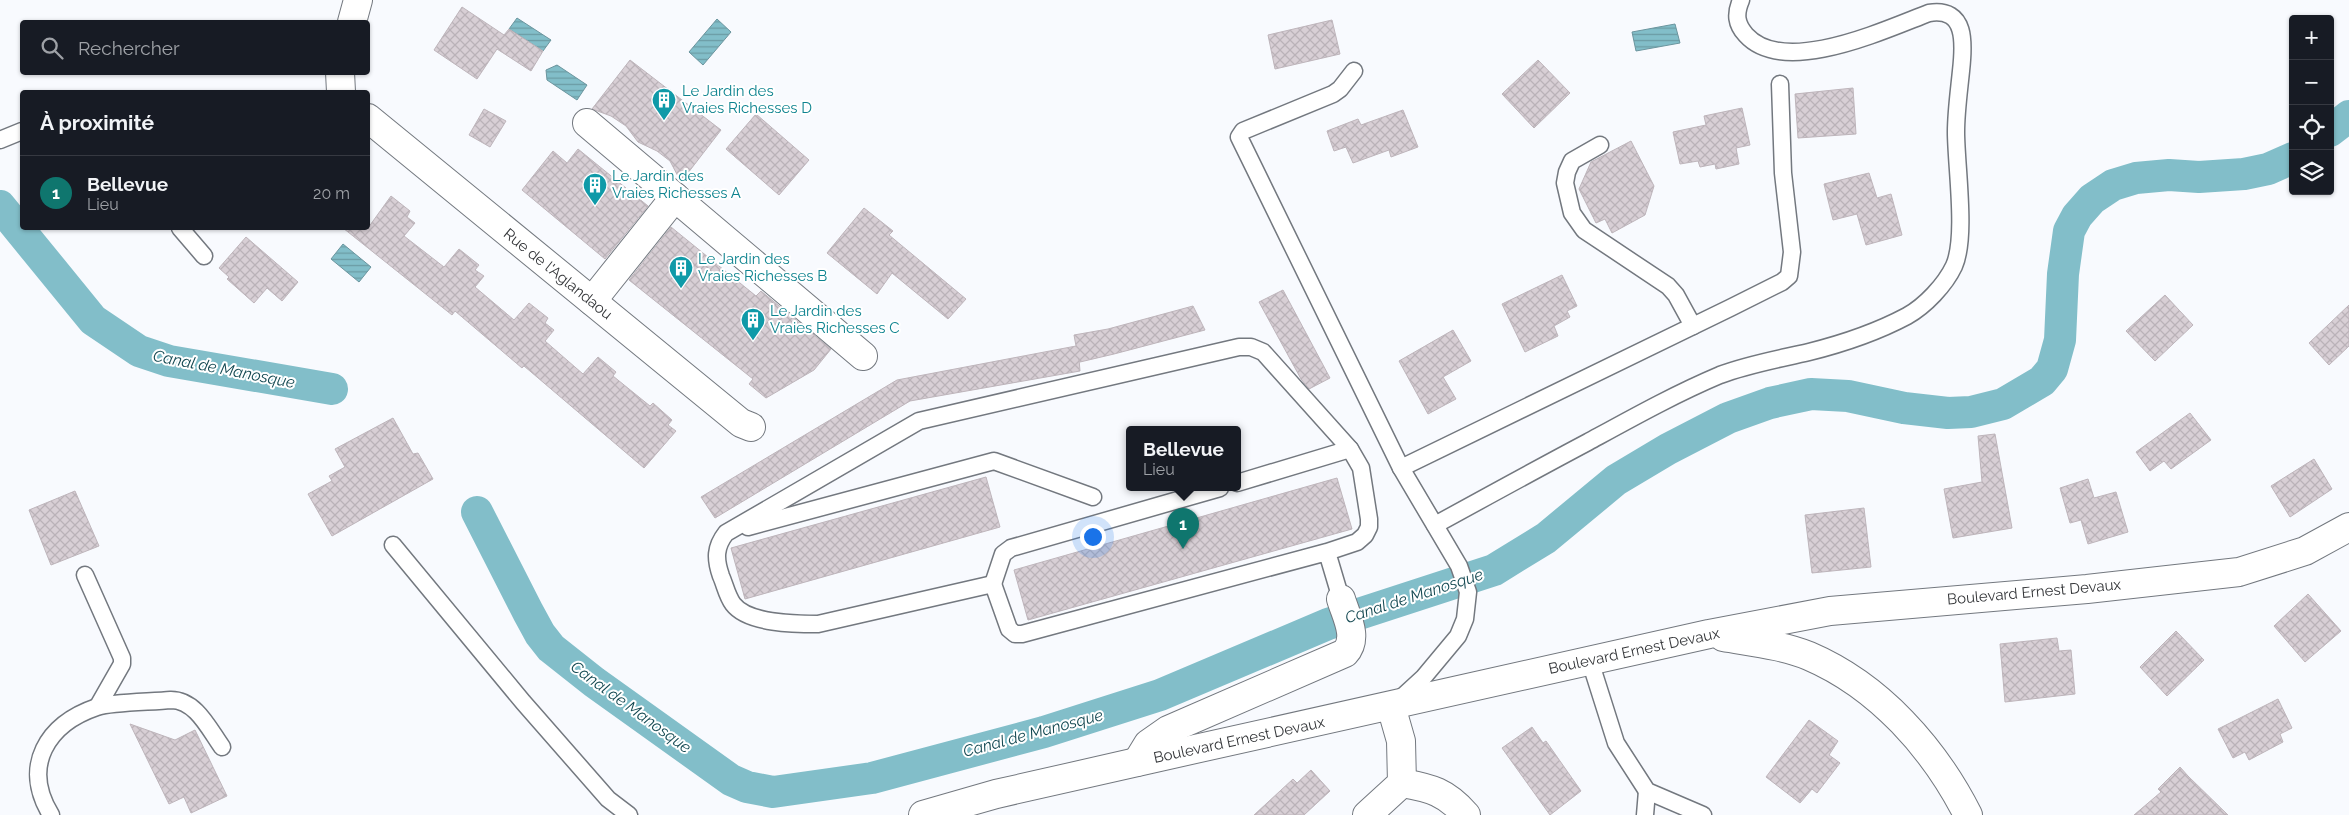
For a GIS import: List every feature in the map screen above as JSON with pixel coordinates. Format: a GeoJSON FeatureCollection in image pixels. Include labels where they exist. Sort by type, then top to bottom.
{"type":"FeatureCollection","features":[{"type":"Feature","properties":{"kind":"street"},"geometry":{"type":"LineString","coordinates":[[353,20],[358,0]]}},
{"type":"Feature","properties":{"kind":"street"},"geometry":{"type":"LineString","coordinates":[[340,75],[341,90]]}},
{"type":"Feature","properties":{"kind":"street","name":"Rue de l'Aglandaou"},"geometry":{"type":"LineString","coordinates":[[370,120],[741,422],[751,427]]}},
{"type":"Feature","properties":{"kind":"street"},"geometry":{"type":"LineString","coordinates":[[587,124],[863,356]]}},
{"type":"Feature","properties":{"kind":"street"},"geometry":{"type":"LineString","coordinates":[[592,301],[675,197]]}},
{"type":"Feature","properties":{"kind":"street","name":"Boulevard Ernest Devaux"},"geometry":{"type":"LineString","coordinates":[[923,815],[996,794],[1710,634],[1848,609],[2087,589],[2239,572],[2305,550],[2349,527]]}},
{"type":"Feature","properties":{"kind":"street"},"geometry":{"type":"LineString","coordinates":[[1137,762],[1148,744],[1168,730],[1340,656],[1349,648],[1352,636],[1341,599]]}},
{"type":"Feature","properties":{"kind":"street"},"geometry":{"type":"LineString","coordinates":[[1710,634],[1785,649],[1808,656],[1859,683],[1890,710],[1916,738],[1947,778],[1968,815]]}},
{"type":"Feature","properties":{"kind":"street"},"geometry":{"type":"LineString","coordinates":[[1368,815],[1402,783],[1401,742],[1392,706]]}},
{"type":"Feature","properties":{"kind":"street"},"geometry":{"type":"LineString","coordinates":[[1402,783],[1427,787],[1443,794],[1454,800],[1466,815]]}},
{"type":"Feature","properties":{"kind":"lane"},"geometry":{"type":"LineString","coordinates":[[1435,525],[1661,402],[1712,379],[1754,364],[1811,352],[1858,336],[1908,315],[1931,297],[1955,265],[1960,217],[1956,129],[1963,40],[1959,25],[1947,13],[1928,13],[1833,46],[1793,53],[1774,51],[1762,47],[1742,30],[1737,16],[1741,0]]}},
{"type":"Feature","properties":{"kind":"lane"},"geometry":{"type":"LineString","coordinates":[[1354,71],[1340,89],[1333,94],[1243,131],[1239,137],[1401,468],[1459,566],[1468,592],[1465,619],[1458,636],[1423,678],[1392,706]]}},
{"type":"Feature","properties":{"kind":"lane"},"geometry":{"type":"LineString","coordinates":[[1401,468],[1782,282],[1789,276],[1792,252],[1783,173],[1780,84]]}},
{"type":"Feature","properties":{"kind":"lane"},"geometry":{"type":"LineString","coordinates":[[0,140],[20,132]]}},
{"type":"Feature","properties":{"kind":"lane"},"geometry":{"type":"LineString","coordinates":[[1600,145],[1572,161],[1567,172],[1565,183],[1572,213],[1584,230],[1668,286],[1676,295],[1693,326]]}},
{"type":"Feature","properties":{"kind":"lane"},"geometry":{"type":"LineString","coordinates":[[182,230],[204,256]]}},
{"type":"Feature","properties":{"kind":"lane"},"geometry":{"type":"LineString","coordinates":[[993,584],[818,624],[774,622],[740,612],[729,597],[717,563],[716,552],[726,533],[919,420],[1238,347],[1251,347],[1263,352],[1350,450],[1361,468],[1369,527],[1365,535],[1356,542],[1327,552],[1022,634],[1015,634],[1009,629],[993,584],[1003,554],[1011,548],[1210,491]]}},
{"type":"Feature","properties":{"kind":"lane"},"geometry":{"type":"LineString","coordinates":[[1241,482],[1350,450]]}},
{"type":"Feature","properties":{"kind":"lane"},"geometry":{"type":"LineString","coordinates":[[726,533],[994,461],[1093,497]]}},
{"type":"Feature","properties":{"kind":"lane"},"geometry":{"type":"LineString","coordinates":[[393,546],[608,799],[628,815]]}},
{"type":"Feature","properties":{"kind":"lane"},"geometry":{"type":"LineString","coordinates":[[1327,552],[1341,599]]}},
{"type":"Feature","properties":{"kind":"lane"},"geometry":{"type":"LineString","coordinates":[[85,575],[122,658],[122,664],[98,706]]}},
{"type":"Feature","properties":{"kind":"lane"},"geometry":{"type":"LineString","coordinates":[[1590,661],[1616,743],[1647,791],[1703,815]]}},
{"type":"Feature","properties":{"kind":"lane"},"geometry":{"type":"LineString","coordinates":[[51,815],[39,790],[38,770],[43,748],[53,733],[98,706],[171,700],[182,701],[194,708],[222,747]]}},
{"type":"Feature","properties":{"kind":"lane"},"geometry":{"type":"LineString","coordinates":[[1645,815],[1647,791]]}},
{"type":"Feature","properties":{"kind":"water"},"geometry":{"type":"Polygon","coordinates":[[[517,18],[551,40],[543,51],[509,29],[517,18]]]}},
{"type":"Feature","properties":{"kind":"water"},"geometry":{"type":"Polygon","coordinates":[[[717,19],[731,32],[703,65],[689,52],[717,19]]]}},
{"type":"Feature","properties":{"kind":"water"},"geometry":{"type":"Polygon","coordinates":[[[1675,24],[1680,43],[1636,51],[1632,32],[1675,24]]]}},
{"type":"Feature","properties":{"kind":"water"},"geometry":{"type":"Polygon","coordinates":[[[557,65],[587,85],[577,100],[547,80],[546,70],[557,65]]]}},
{"type":"Feature","properties":{"kind":"water"},"geometry":{"type":"Polygon","coordinates":[[[343,244],[371,267],[359,282],[331,259],[343,244]]]}},
{"type":"Feature","properties":{"kind":"building"},"geometry":{"type":"Polygon","coordinates":[[[462,7],[504,35],[509,29],[543,51],[531,71],[497,49],[477,79],[434,50],[462,7]]]}},
{"type":"Feature","properties":{"kind":"building"},"geometry":{"type":"Polygon","coordinates":[[[1332,20],[1340,54],[1275,69],[1268,35],[1332,20]]]}},
{"type":"Feature","properties":{"kind":"building","name":"Le Jardin des Vraies Richesses D"},"geometry":{"type":"Polygon","coordinates":[[[630,60],[721,130],[681,182],[670,161],[657,151],[638,142],[626,126],[611,116],[592,109],[630,60]]]}},
{"type":"Feature","properties":{"kind":"building"},"geometry":{"type":"Polygon","coordinates":[[[1538,60],[1570,93],[1534,128],[1502,94],[1538,60]]]}},
{"type":"Feature","properties":{"kind":"building"},"geometry":{"type":"Polygon","coordinates":[[[1853,88],[1856,134],[1798,138],[1795,94],[1853,88]]]}},
{"type":"Feature","properties":{"kind":"building"},"geometry":{"type":"Polygon","coordinates":[[[1742,108],[1750,145],[1736,148],[1739,164],[1716,169],[1715,164],[1700,167],[1698,161],[1680,164],[1673,132],[1706,125],[1704,116],[1742,108]]]}},
{"type":"Feature","properties":{"kind":"building"},"geometry":{"type":"Polygon","coordinates":[[[484,109],[506,121],[490,147],[469,135],[484,109]]]}},
{"type":"Feature","properties":{"kind":"building"},"geometry":{"type":"Polygon","coordinates":[[[1403,110],[1418,147],[1391,157],[1389,150],[1353,163],[1346,147],[1334,151],[1327,131],[1358,119],[1361,125],[1403,110]]]}},
{"type":"Feature","properties":{"kind":"building"},"geometry":{"type":"Polygon","coordinates":[[[756,114],[809,160],[779,195],[726,149],[756,114]]]}},
{"type":"Feature","properties":{"kind":"building"},"geometry":{"type":"Polygon","coordinates":[[[1631,141],[1654,186],[1645,215],[1612,233],[1605,219],[1596,223],[1579,189],[1591,162],[1631,141]]]}},
{"type":"Feature","properties":{"kind":"building","name":"Le Jardin des Vraies Richesses A"},"geometry":{"type":"Polygon","coordinates":[[[578,149],[648,206],[605,259],[522,190],[553,151],[567,163],[578,149]]]}},
{"type":"Feature","properties":{"kind":"building"},"geometry":{"type":"Polygon","coordinates":[[[1869,173],[1877,198],[1891,194],[1902,235],[1866,245],[1857,214],[1833,220],[1824,184],[1869,173]]]}},
{"type":"Feature","properties":{"kind":"building"},"geometry":{"type":"Polygon","coordinates":[[[391,196],[410,211],[407,217],[415,223],[404,236],[444,267],[459,249],[479,265],[475,270],[484,276],[475,287],[514,320],[529,303],[548,318],[545,323],[554,330],[545,341],[583,374],[598,357],[616,372],[613,376],[650,406],[653,403],[672,420],[668,425],[676,431],[644,468],[524,366],[522,368],[455,311],[452,315],[346,230],[370,230],[370,225],[391,196]]]}},
{"type":"Feature","properties":{"kind":"building"},"geometry":{"type":"Polygon","coordinates":[[[864,208],[893,231],[889,235],[966,299],[948,319],[892,273],[877,294],[827,253],[864,208]]]}},
{"type":"Feature","properties":{"kind":"building"},"geometry":{"type":"Polygon","coordinates":[[[671,227],[756,296],[761,291],[831,349],[814,370],[766,398],[749,384],[753,379],[629,280],[671,227]]]}},
{"type":"Feature","properties":{"kind":"building"},"geometry":{"type":"Polygon","coordinates":[[[246,237],[298,282],[282,301],[267,288],[254,303],[227,279],[229,277],[219,268],[246,237]]]}},
{"type":"Feature","properties":{"kind":"building"},"geometry":{"type":"Polygon","coordinates":[[[1562,275],[1577,306],[1567,311],[1570,317],[1554,326],[1558,336],[1525,352],[1502,304],[1562,275]]]}},
{"type":"Feature","properties":{"kind":"building"},"geometry":{"type":"Polygon","coordinates":[[[1283,290],[1330,378],[1309,389],[1301,379],[1259,302],[1283,290]]]}},
{"type":"Feature","properties":{"kind":"building"},"geometry":{"type":"Polygon","coordinates":[[[2165,295],[2193,325],[2155,361],[2126,331],[2165,295]]]}},
{"type":"Feature","properties":{"kind":"building"},"geometry":{"type":"Polygon","coordinates":[[[2349,305],[2349,346],[2329,365],[2309,343],[2349,305]]]}},
{"type":"Feature","properties":{"kind":"building"},"geometry":{"type":"Polygon","coordinates":[[[1193,306],[1205,330],[1080,362],[1079,359],[1080,371],[910,401],[715,518],[701,497],[897,380],[1076,346],[1074,335],[1108,329],[1193,306]]]}},
{"type":"Feature","properties":{"kind":"building"},"geometry":{"type":"Polygon","coordinates":[[[1453,330],[1471,361],[1443,377],[1456,399],[1428,414],[1399,361],[1453,330]]]}},
{"type":"Feature","properties":{"kind":"building"},"geometry":{"type":"Polygon","coordinates":[[[2190,413],[2211,440],[2171,469],[2164,461],[2150,471],[2136,452],[2190,413]]]}},
{"type":"Feature","properties":{"kind":"building"},"geometry":{"type":"Polygon","coordinates":[[[393,418],[413,454],[418,453],[433,479],[332,536],[308,494],[332,481],[329,476],[345,467],[335,449],[393,418]]]}},
{"type":"Feature","properties":{"kind":"building"},"geometry":{"type":"Polygon","coordinates":[[[1995,434],[2012,528],[1953,538],[1944,489],[1982,482],[1978,436],[1995,434]]]}},
{"type":"Feature","properties":{"kind":"building"},"geometry":{"type":"Polygon","coordinates":[[[2314,459],[2332,489],[2290,517],[2271,486],[2314,459]]]}},
{"type":"Feature","properties":{"kind":"building"},"geometry":{"type":"Polygon","coordinates":[[[986,477],[1000,527],[745,599],[731,548],[986,477]]]}},
{"type":"Feature","properties":{"kind":"building"},"geometry":{"type":"Polygon","coordinates":[[[1337,478],[1352,529],[1028,620],[1014,570],[1337,478]]]}},
{"type":"Feature","properties":{"kind":"building"},"geometry":{"type":"Polygon","coordinates":[[[2088,479],[2094,498],[2116,492],[2128,532],[2088,544],[2081,520],[2070,523],[2060,488],[2088,479]]]}},
{"type":"Feature","properties":{"kind":"building"},"geometry":{"type":"Polygon","coordinates":[[[75,491],[99,546],[51,565],[29,510],[75,491]]]}},
{"type":"Feature","properties":{"kind":"building"},"geometry":{"type":"Polygon","coordinates":[[[1864,508],[1871,567],[1812,573],[1805,515],[1864,508]]]}},
{"type":"Feature","properties":{"kind":"building"},"geometry":{"type":"Polygon","coordinates":[[[2308,594],[2341,631],[2305,662],[2274,626],[2308,594]]]}},
{"type":"Feature","properties":{"kind":"building"},"geometry":{"type":"Polygon","coordinates":[[[2176,631],[2204,660],[2167,696],[2140,667],[2176,631]]]}},
{"type":"Feature","properties":{"kind":"building"},"geometry":{"type":"Polygon","coordinates":[[[2057,638],[2059,651],[2071,650],[2075,694],[2005,702],[2000,644],[2057,638]]]}},
{"type":"Feature","properties":{"kind":"building"},"geometry":{"type":"Polygon","coordinates":[[[2278,699],[2292,728],[2280,734],[2283,742],[2249,760],[2245,752],[2233,758],[2218,729],[2278,699]]]}},
{"type":"Feature","properties":{"kind":"building"},"geometry":{"type":"Polygon","coordinates":[[[1809,720],[1838,741],[1829,755],[1840,763],[1817,793],[1812,789],[1800,803],[1766,777],[1809,720]]]}},
{"type":"Feature","properties":{"kind":"building"},"geometry":{"type":"Polygon","coordinates":[[[130,724],[175,740],[195,730],[227,796],[191,813],[184,797],[169,804],[130,724]]]}},
{"type":"Feature","properties":{"kind":"building"},"geometry":{"type":"Polygon","coordinates":[[[1532,727],[1543,743],[1546,741],[1581,791],[1550,815],[1502,748],[1532,727]]]}},
{"type":"Feature","properties":{"kind":"building"},"geometry":{"type":"Polygon","coordinates":[[[2180,767],[2228,815],[2134,815],[2161,792],[2158,789],[2180,767]]]}},
{"type":"Feature","properties":{"kind":"building"},"geometry":{"type":"Polygon","coordinates":[[[1311,770],[1330,791],[1304,815],[1254,815],[1293,779],[1297,783],[1311,770]]]}},
{"type":"Feature","properties":{"kind":"waterway","name":"Canal de Manosque"},"geometry":{"type":"LineString","coordinates":[[2334,128],[2349,116]]}},
{"type":"Feature","properties":{"kind":"waterway","name":"Canal de Manosque"},"geometry":{"type":"LineString","coordinates":[[477,512],[528,612],[540,634],[551,648],[594,682],[731,780],[747,787],[773,792],[872,778],[1044,732],[1160,695],[1328,624],[1494,570],[1546,538],[1616,480],[1668,449],[1728,418],[1770,403],[1811,394],[1848,396],[1904,408],[1948,413],[1971,412],[2003,404],[2042,381],[2052,369],[2060,340],[2063,274],[2069,231],[2077,216],[2092,199],[2113,185],[2136,178],[2169,175],[2199,177],[2244,174],[2268,169],[2289,160]]}},
{"type":"Feature","properties":{"kind":"waterway","name":"Canal de Manosque"},"geometry":{"type":"LineString","coordinates":[[0,206],[93,320],[139,351],[169,361],[332,389]]}},
{"type":"Feature","properties":{"kind":"place","name":"Le Jardin des Vraies Richesses D"},"geometry":{"type":"Point","coordinates":[664,121]}},
{"type":"Feature","properties":{"kind":"place","name":"Le Jardin des Vraies Richesses A"},"geometry":{"type":"Point","coordinates":[595,206]}},
{"type":"Feature","properties":{"kind":"place","name":"Le Jardin des Vraies Richesses B"},"geometry":{"type":"Point","coordinates":[681,289]}},
{"type":"Feature","properties":{"kind":"place","name":"Le Jardin des Vraies Richesses C"},"geometry":{"type":"Point","coordinates":[753,341]}},
{"type":"Feature","properties":{"kind":"place","name":"Bellevue"},"geometry":{"type":"Point","coordinates":[1183,549]}}]}
